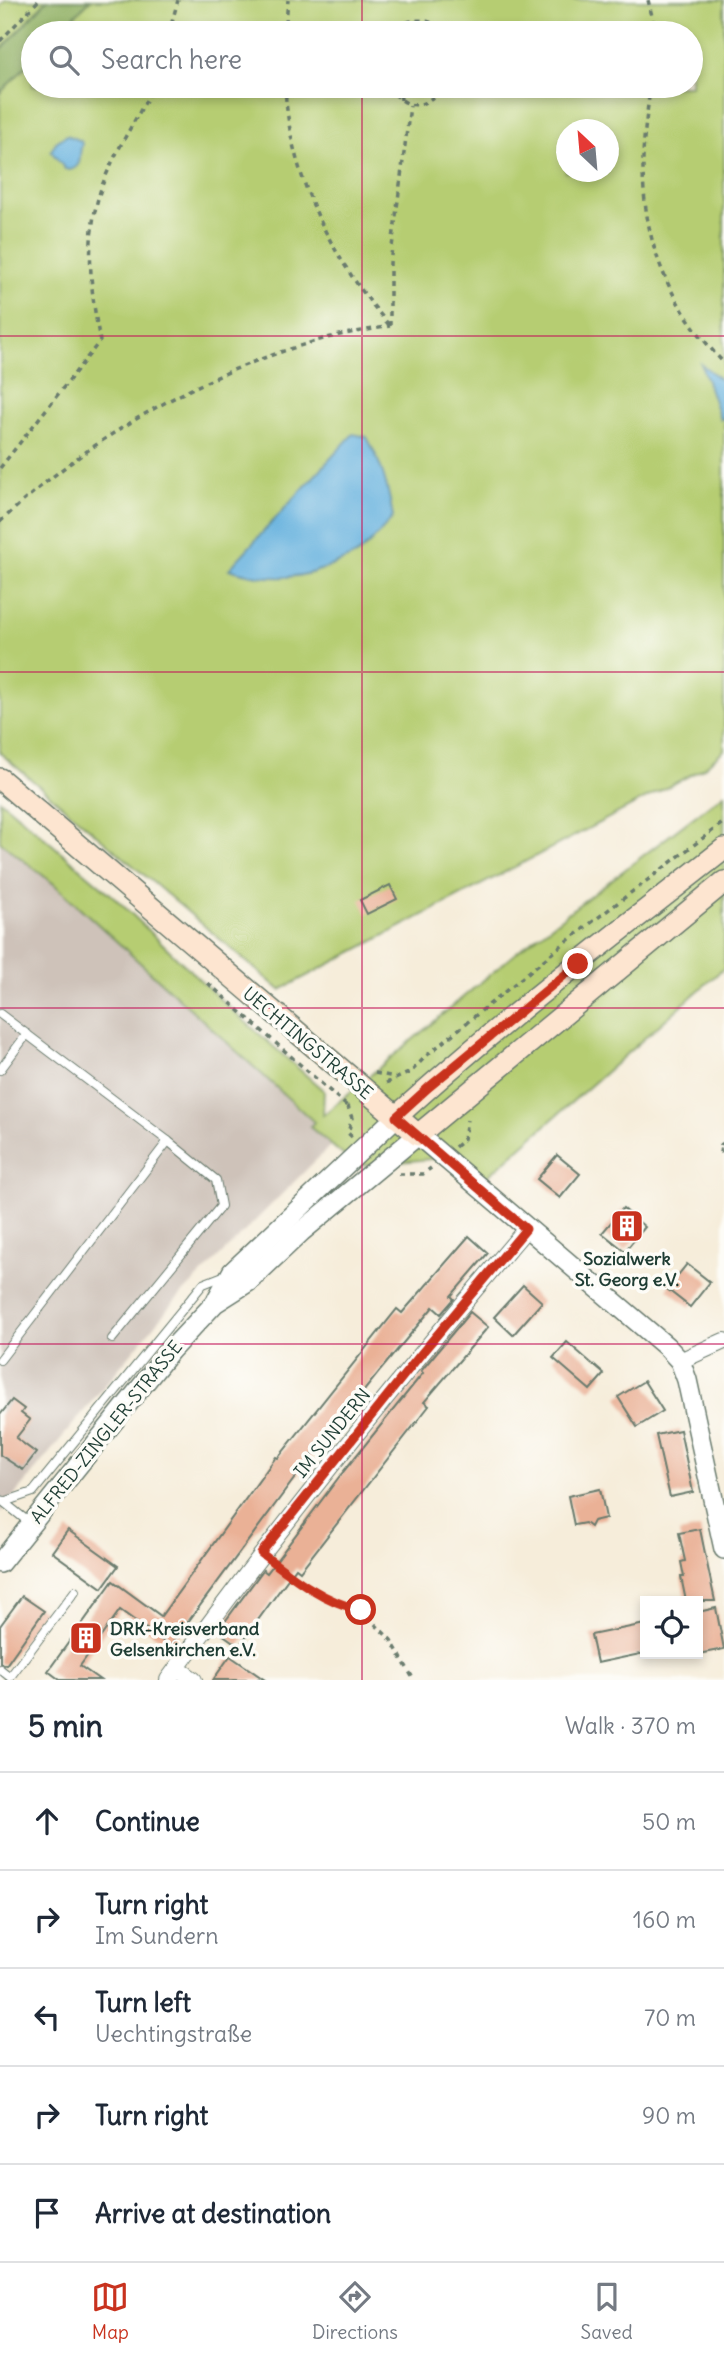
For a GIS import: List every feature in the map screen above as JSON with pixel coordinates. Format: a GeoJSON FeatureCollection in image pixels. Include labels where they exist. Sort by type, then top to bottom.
{"type":"FeatureCollection","features":[{"type":"Feature","properties":{"kind":"main road","name":"UECHTINGSTRASSE"},"geometry":{"type":"LineString","coordinates":[[0,779],[418,1135]]}},
{"type":"Feature","properties":{"kind":"main road"},"geometry":{"type":"LineString","coordinates":[[396,1117],[578,964],[724,849]]}},
{"type":"Feature","properties":{"kind":"main road"},"geometry":{"type":"LineString","coordinates":[[418,1135],[724,882]]}},
{"type":"Feature","properties":{"kind":"street","name":"ALFRED-ZINGLER-STRASSE"},"geometry":{"type":"LineString","coordinates":[[215,1303],[232,1272],[396,1117]]}},
{"type":"Feature","properties":{"kind":"street","name":"ALFRED-ZINGLER-STRASSE"},"geometry":{"type":"LineString","coordinates":[[0,1563],[170,1350],[215,1303],[248,1282],[301,1232],[418,1135]]}},
{"type":"Feature","properties":{"kind":"street","name":"UECHTINGSTRASSE"},"geometry":{"type":"LineString","coordinates":[[418,1135],[667,1347],[680,1361],[693,1400],[724,1549]]}},
{"type":"Feature","properties":{"kind":"street","name":"IM SUNDERN"},"geometry":{"type":"LineString","coordinates":[[194,1680],[172,1674],[261,1553],[421,1354],[526,1229]]}},
{"type":"Feature","properties":{"kind":"street"},"geometry":{"type":"LineString","coordinates":[[680,1361],[724,1341]]}},
{"type":"Feature","properties":{"kind":"lane"},"geometry":{"type":"LineString","coordinates":[[0,1014],[216,1180],[221,1206],[112,1339]]}},
{"type":"Feature","properties":{"kind":"lane"},"geometry":{"type":"LineString","coordinates":[[0,1070],[27,1034]]}},
{"type":"Feature","properties":{"kind":"lane"},"geometry":{"type":"LineString","coordinates":[[0,1360],[168,1141]]}},
{"type":"Feature","properties":{"kind":"lane"},"geometry":{"type":"LineString","coordinates":[[2,1501],[33,1492],[203,1284],[232,1272]]}},
{"type":"Feature","properties":{"kind":"lane"},"geometry":{"type":"LineString","coordinates":[[2,1501],[31,1524]]}},
{"type":"Feature","properties":{"kind":"lane"},"geometry":{"type":"LineString","coordinates":[[0,1669],[10,1676],[75,1591]]}},
{"type":"Feature","properties":{"kind":"path"},"geometry":{"type":"LineString","coordinates":[[0,41],[39,0]]}},
{"type":"Feature","properties":{"kind":"path"},"geometry":{"type":"LineString","coordinates":[[172,21],[178,0]]}},
{"type":"Feature","properties":{"kind":"path"},"geometry":{"type":"LineString","coordinates":[[286,21],[288,0]]}},
{"type":"Feature","properties":{"kind":"path"},"geometry":{"type":"LineString","coordinates":[[648,0],[653,21]]}},
{"type":"Feature","properties":{"kind":"path"},"geometry":{"type":"LineString","coordinates":[[410,21],[422,21]]}},
{"type":"Feature","properties":{"kind":"path"},"geometry":{"type":"LineString","coordinates":[[0,468],[100,341],[89,265],[91,233],[98,198],[108,171],[148,98]]}},
{"type":"Feature","properties":{"kind":"path"},"geometry":{"type":"LineString","coordinates":[[287,98],[291,133],[315,210],[349,275],[390,326]]}},
{"type":"Feature","properties":{"kind":"path"},"geometry":{"type":"LineString","coordinates":[[401,100],[410,106],[422,104],[431,98]]}},
{"type":"Feature","properties":{"kind":"path"},"geometry":{"type":"LineString","coordinates":[[649,98],[643,159],[649,231],[658,260],[677,301],[696,332],[724,363]]}},
{"type":"Feature","properties":{"kind":"path"},"geometry":{"type":"LineString","coordinates":[[390,326],[390,262],[410,106]]}},
{"type":"Feature","properties":{"kind":"path"},"geometry":{"type":"LineString","coordinates":[[0,522],[45,482],[102,439],[193,387],[256,360],[316,341],[390,326]]}},
{"type":"Feature","properties":{"kind":"path"},"geometry":{"type":"LineString","coordinates":[[385,1083],[411,1072],[426,1056],[562,944],[724,822]]}},
{"type":"Feature","properties":{"kind":"path"},"geometry":{"type":"LineString","coordinates":[[355,1103],[348,1107],[352,1118],[348,1133],[357,1141]]}},
{"type":"Feature","properties":{"kind":"path"},"geometry":{"type":"LineString","coordinates":[[456,1146],[464,1139],[467,1120],[461,1114]]}},
{"type":"Feature","properties":{"kind":"path"},"geometry":{"type":"LineString","coordinates":[[724,1143],[719,1146],[724,1156]]}},
{"type":"Feature","properties":{"kind":"path"},"geometry":{"type":"LineString","coordinates":[[391,1169],[396,1174],[424,1174],[433,1166]]}},
{"type":"Feature","properties":{"kind":"path"},"geometry":{"type":"LineString","coordinates":[[261,1553],[310,1588],[344,1606],[361,1610],[391,1640],[414,1680]]}},
{"type":"Feature","properties":{"kind":"shaded area"},"geometry":{"type":"Polygon","coordinates":[[[0,842],[54,884],[334,1142],[171,1305],[0,1513],[0,842]]]}},
{"type":"Feature","properties":{"kind":"green space"},"geometry":{"type":"Polygon","coordinates":[[[6,0],[47,0],[28,21],[21,21],[21,28],[0,51],[0,6],[6,0]]]}},
{"type":"Feature","properties":{"kind":"green space"},"geometry":{"type":"Polygon","coordinates":[[[47,0],[90,0],[70,21],[28,21],[47,0]]]}},
{"type":"Feature","properties":{"kind":"green space"},"geometry":{"type":"Polygon","coordinates":[[[90,0],[724,0],[724,750],[702,769],[280,990],[0,753],[0,93],[21,71],[21,98],[703,98],[703,21],[70,21],[90,0]]]}},
{"type":"Feature","properties":{"kind":"green space"},"geometry":{"type":"Polygon","coordinates":[[[21,28],[21,71],[0,93],[0,51],[21,28]]]}},
{"type":"Feature","properties":{"kind":"green space"},"geometry":{"type":"Polygon","coordinates":[[[724,794],[724,968],[479,1184],[441,1158],[356,1166],[310,1127],[314,1122],[54,884],[0,842],[0,800],[114,897],[223,1002],[324,1091],[323,1115],[518,951],[724,794]]]}},
{"type":"Feature","properties":{"kind":"water"},"geometry":{"type":"Polygon","coordinates":[[[67,135],[82,144],[79,163],[70,170],[65,169],[51,151],[56,142],[67,135]]]}},
{"type":"Feature","properties":{"kind":"water"},"geometry":{"type":"Polygon","coordinates":[[[701,364],[724,382],[724,418],[720,419],[701,364]]]}},
{"type":"Feature","properties":{"kind":"water"},"geometry":{"type":"Polygon","coordinates":[[[353,434],[367,437],[389,495],[393,517],[377,536],[357,554],[313,573],[272,577],[229,569],[353,434]]]}},
{"type":"Feature","properties":{"kind":"building"},"geometry":{"type":"Polygon","coordinates":[[[390,885],[397,899],[367,914],[360,900],[390,885]]]}},
{"type":"Feature","properties":{"kind":"building","name":"Sozialwerk St. Georg e.V."},"geometry":{"type":"Polygon","coordinates":[[[557,1155],[580,1174],[560,1198],[537,1179],[557,1155]]]}},
{"type":"Feature","properties":{"kind":"building","name":"Sozialwerk St. Georg e.V."},"geometry":{"type":"Polygon","coordinates":[[[623,1208],[645,1227],[625,1251],[602,1233],[623,1208]]]}},
{"type":"Feature","properties":{"kind":"building"},"geometry":{"type":"Polygon","coordinates":[[[469,1236],[488,1253],[451,1296],[454,1299],[441,1314],[433,1307],[379,1372],[300,1471],[170,1646],[120,1610],[80,1666],[100,1680],[60,1680],[48,1671],[113,1581],[161,1616],[276,1457],[278,1458],[397,1309],[402,1313],[469,1236]]]}},
{"type":"Feature","properties":{"kind":"building","name":"Sozialwerk St. Georg e.V."},"geometry":{"type":"Polygon","coordinates":[[[687,1264],[710,1282],[690,1307],[667,1289],[687,1264]]]}},
{"type":"Feature","properties":{"kind":"building"},"geometry":{"type":"Polygon","coordinates":[[[523,1285],[542,1302],[513,1335],[494,1317],[523,1285]]]}},
{"type":"Feature","properties":{"kind":"building"},"geometry":{"type":"Polygon","coordinates":[[[470,1312],[488,1327],[424,1402],[429,1406],[300,1571],[296,1568],[239,1646],[218,1631],[263,1570],[267,1573],[339,1477],[423,1373],[421,1371],[470,1312]]]}},
{"type":"Feature","properties":{"kind":"building"},"geometry":{"type":"Polygon","coordinates":[[[567,1342],[604,1374],[590,1390],[553,1358],[567,1342]]]}},
{"type":"Feature","properties":{"kind":"building"},"geometry":{"type":"Polygon","coordinates":[[[644,1381],[663,1411],[637,1427],[618,1397],[644,1381]]]}},
{"type":"Feature","properties":{"kind":"building"},"geometry":{"type":"Polygon","coordinates":[[[12,1400],[24,1409],[21,1413],[30,1420],[16,1438],[36,1453],[23,1470],[0,1455],[0,1415],[12,1400]]]}},
{"type":"Feature","properties":{"kind":"building"},"geometry":{"type":"Polygon","coordinates":[[[680,1430],[693,1492],[670,1497],[656,1435],[680,1430]]]}},
{"type":"Feature","properties":{"kind":"building"},"geometry":{"type":"Polygon","coordinates":[[[600,1489],[606,1518],[593,1521],[590,1527],[585,1523],[574,1525],[568,1496],[600,1489]]]}},
{"type":"Feature","properties":{"kind":"building"},"geometry":{"type":"Polygon","coordinates":[[[700,1529],[715,1601],[703,1601],[703,1596],[685,1596],[681,1562],[685,1561],[679,1533],[700,1529]]]}},
{"type":"Feature","properties":{"kind":"building"},"geometry":{"type":"Polygon","coordinates":[[[68,1530],[118,1566],[102,1588],[52,1552],[68,1530]]]}},
{"type":"Feature","properties":{"kind":"building"},"geometry":{"type":"Polygon","coordinates":[[[22,1596],[44,1611],[6,1665],[0,1663],[0,1626],[22,1596]]]}},
{"type":"Feature","properties":{"kind":"building"},"geometry":{"type":"Polygon","coordinates":[[[716,1608],[724,1649],[703,1653],[703,1611],[716,1608]]]}},
{"type":"Feature","properties":{"kind":"building"},"geometry":{"type":"Polygon","coordinates":[[[640,1625],[640,1654],[597,1663],[591,1635],[640,1625]]]}},
{"type":"Feature","properties":{"kind":"building"},"geometry":{"type":"Polygon","coordinates":[[[230,1656],[265,1680],[213,1680],[230,1656]]]}},
{"type":"Feature","properties":{"kind":"place","name":"Sozialwerk St. Georg e.V."},"geometry":{"type":"Point","coordinates":[627,1226]}},
{"type":"Feature","properties":{"kind":"place","name":"DRK-Kreisverband Gelsenkirchen e.V."},"geometry":{"type":"Point","coordinates":[86,1638]}},
{"type":"Feature","properties":{"kind":"route"},"geometry":{"type":"LineString","coordinates":[[361,1610],[344,1606],[310,1588],[261,1553],[421,1354],[526,1229],[396,1117],[578,964]]}}]}
